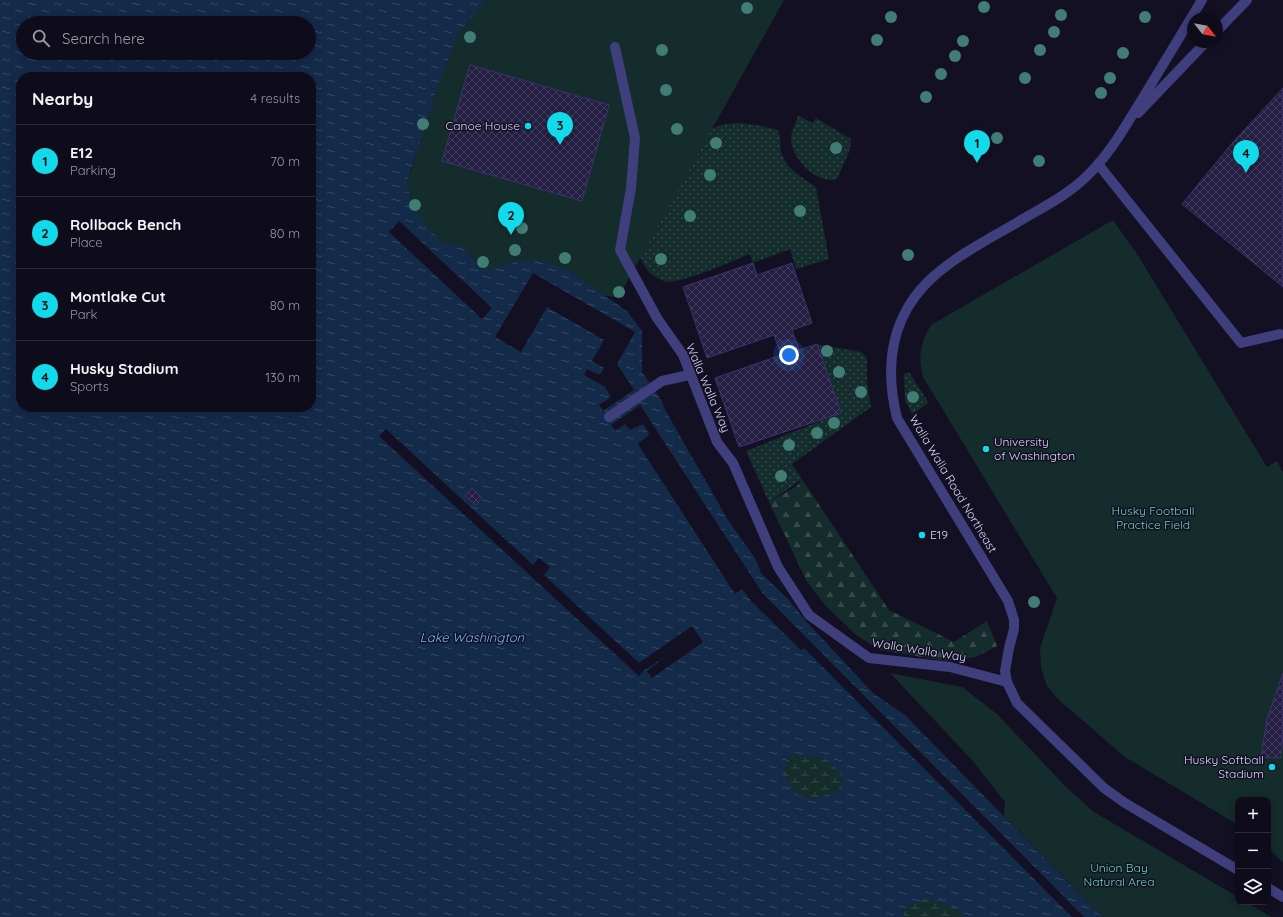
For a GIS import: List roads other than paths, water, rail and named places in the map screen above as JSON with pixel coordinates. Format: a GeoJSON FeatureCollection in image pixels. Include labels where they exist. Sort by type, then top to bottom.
{"type":"FeatureCollection","features":[{"type":"Feature","properties":{"kind":"lane","name":"Walla Walla Road Northeast"},"geometry":{"type":"LineString","coordinates":[[1202,0],[1128,123],[1098,164],[1066,194],[971,250],[934,276],[908,307],[900,324],[893,346],[890,368],[891,393],[897,418],[1012,610],[1014,629],[1006,659],[1007,682],[1014,698],[1024,712],[1104,788],[1125,803],[1236,869]]}},
{"type":"Feature","properties":{"kind":"lane"},"geometry":{"type":"LineString","coordinates":[[1223,25],[1247,0]]}},
{"type":"Feature","properties":{"kind":"lane","name":"Walla Walla Way"},"geometry":{"type":"LineString","coordinates":[[615,47],[635,138],[631,188],[620,250],[657,318],[683,355],[689,375],[717,442],[734,464],[778,568],[809,615],[869,658],[950,667],[1007,682]]}},
{"type":"Feature","properties":{"kind":"lane"},"geometry":{"type":"LineString","coordinates":[[1128,123],[1200,48]]}},
{"type":"Feature","properties":{"kind":"lane"},"geometry":{"type":"LineString","coordinates":[[1098,164],[1241,343],[1280,334]]}},
{"type":"Feature","properties":{"kind":"lane"},"geometry":{"type":"LineString","coordinates":[[609,417],[662,381],[689,375]]}},
{"type":"Feature","properties":{"kind":"lane"},"geometry":{"type":"LineString","coordinates":[[1271,890],[1283,897]]}},
{"type":"Feature","properties":{"kind":"water","name":"Lake Washington"},"geometry":{"type":"Polygon","coordinates":[[[0,0],[487,0],[458,33],[436,92],[407,182],[412,209],[442,243],[460,245],[483,270],[524,260],[545,262],[569,271],[627,311],[642,331],[642,372],[662,401],[664,408],[728,520],[755,558],[761,573],[787,598],[805,620],[874,694],[905,715],[1102,917],[963,917],[956,908],[925,898],[903,909],[904,917],[0,917],[0,0]],[[789,756],[783,775],[798,795],[813,799],[838,791],[842,777],[830,761],[812,756],[789,756]]]}},
{"type":"Feature","properties":{"kind":"place","name":"Canoe House"},"geometry":{"type":"Point","coordinates":[528,126]}},
{"type":"Feature","properties":{"kind":"place","name":"Montlake Cut"},"geometry":{"type":"Point","coordinates":[560,145]}},
{"type":"Feature","properties":{"kind":"place","name":"E12"},"geometry":{"type":"Point","coordinates":[977,163]}},
{"type":"Feature","properties":{"kind":"place","name":"Husky Stadium"},"geometry":{"type":"Point","coordinates":[1246,173]}},
{"type":"Feature","properties":{"kind":"place","name":"Rollback Bench"},"geometry":{"type":"Point","coordinates":[511,235]}},
{"type":"Feature","properties":{"kind":"place","name":"University of Washington"},"geometry":{"type":"Point","coordinates":[986,449]}},
{"type":"Feature","properties":{"kind":"place","name":"E19"},"geometry":{"type":"Point","coordinates":[922,535]}},
{"type":"Feature","properties":{"kind":"place","name":"Husky Softball Stadium"},"geometry":{"type":"Point","coordinates":[1272,767]}},
{"type":"Feature","properties":{"kind":"park label","name":"Husky Football Practice Field"},"geometry":{"type":"Point","coordinates":[1153,518]}},
{"type":"Feature","properties":{"kind":"park label","name":"Union Bay Natural Area"},"geometry":{"type":"Point","coordinates":[1119,875]}}]}
